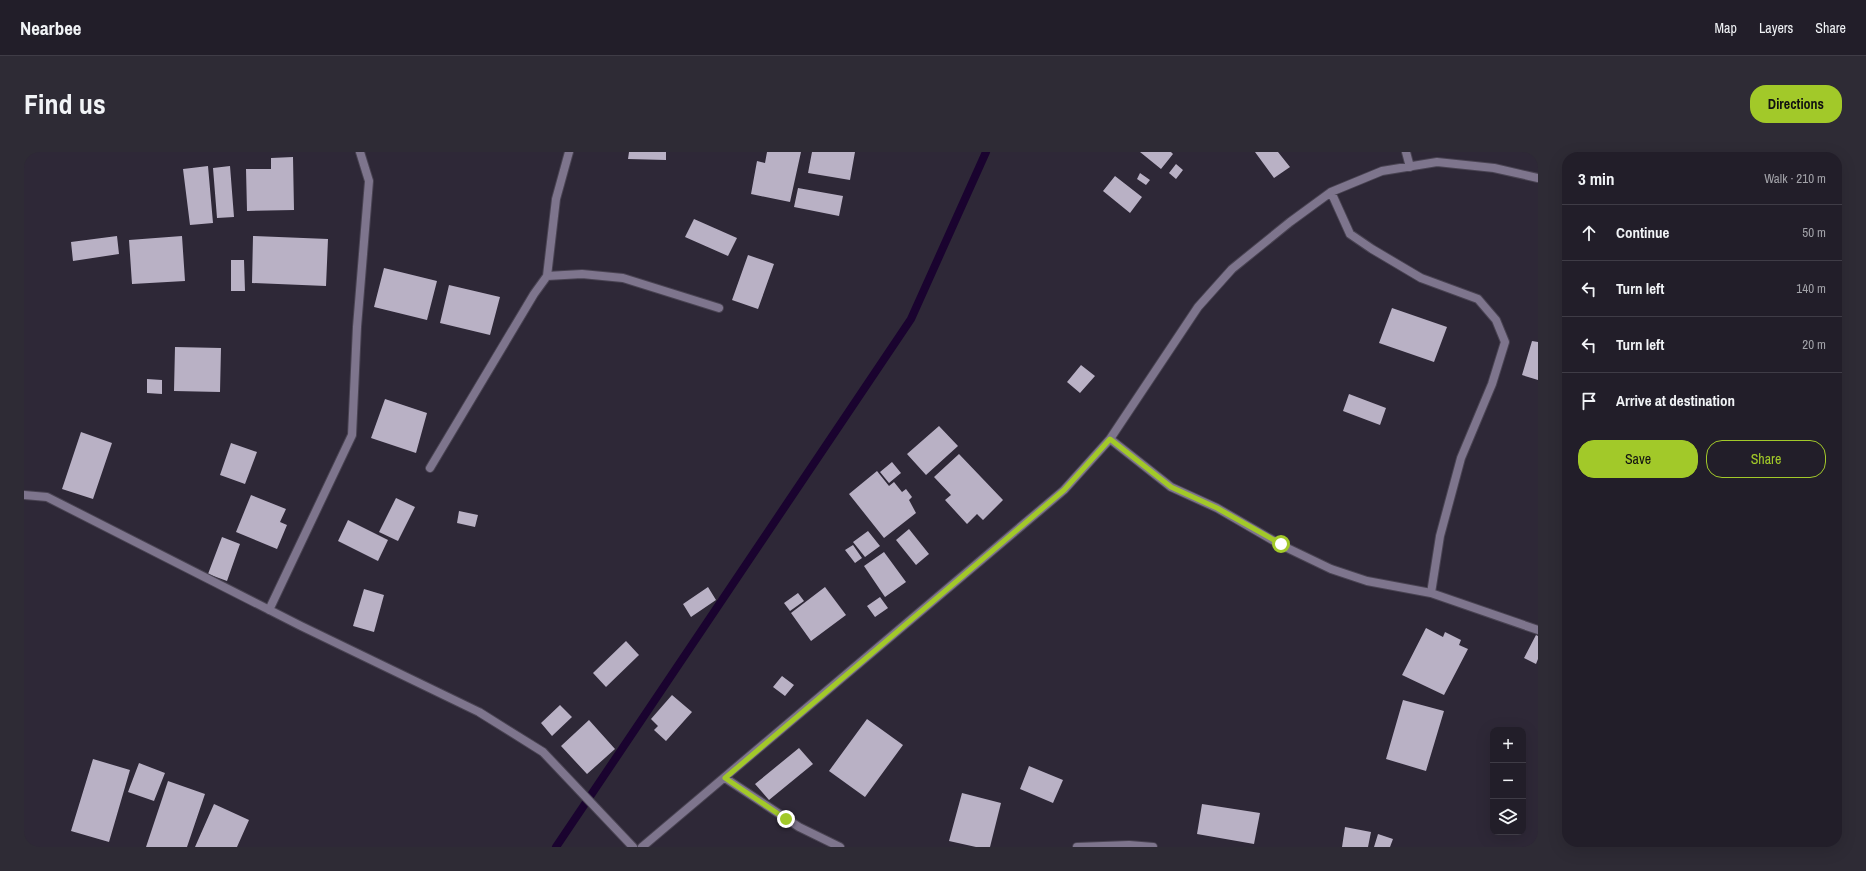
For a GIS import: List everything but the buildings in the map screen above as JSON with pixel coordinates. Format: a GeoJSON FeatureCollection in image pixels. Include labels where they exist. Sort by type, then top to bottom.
{"type":"FeatureCollection","features":[{"type":"Feature","properties":{"kind":"street"},"geometry":{"type":"LineString","coordinates":[[269,610],[352,435],[357,327],[369,181],[360,152]]}},
{"type":"Feature","properties":{"kind":"street"},"geometry":{"type":"LineString","coordinates":[[430,468],[534,294],[547,276],[556,199],[569,152]]}},
{"type":"Feature","properties":{"kind":"street"},"geometry":{"type":"LineString","coordinates":[[1406,152],[1410,167]]}},
{"type":"Feature","properties":{"kind":"street"},"geometry":{"type":"LineString","coordinates":[[642,847],[1064,490],[1110,439],[1198,308],[1232,269],[1290,222],[1331,192],[1382,171],[1437,162],[1494,168],[1538,178]]}},
{"type":"Feature","properties":{"kind":"street"},"geometry":{"type":"LineString","coordinates":[[1331,192],[1350,234],[1421,278],[1478,300],[1496,320],[1505,342],[1492,384],[1461,458],[1440,536],[1430,593]]}},
{"type":"Feature","properties":{"kind":"street"},"geometry":{"type":"LineString","coordinates":[[547,276],[582,274],[623,278],[720,308]]}},
{"type":"Feature","properties":{"kind":"street"},"geometry":{"type":"LineString","coordinates":[[1110,439],[1171,487],[1217,508],[1281,544],[1332,569],[1367,581],[1430,593],[1538,630]]}},
{"type":"Feature","properties":{"kind":"street"},"geometry":{"type":"LineString","coordinates":[[24,495],[47,497],[269,610],[479,712],[543,752],[633,847]]}},
{"type":"Feature","properties":{"kind":"street"},"geometry":{"type":"LineString","coordinates":[[725,778],[799,827],[840,847]]}},
{"type":"Feature","properties":{"kind":"street"},"geometry":{"type":"LineString","coordinates":[[1077,847],[1129,845],[1153,847]]}},
{"type":"Feature","properties":{"kind":"waterway"},"geometry":{"type":"LineString","coordinates":[[556,847],[911,319],[986,152]]}},
{"type":"Feature","properties":{"kind":"route"},"geometry":{"type":"LineString","coordinates":[[786,819],[725,778],[1064,490],[1110,439],[1171,487],[1217,508],[1281,544]]}}]}
